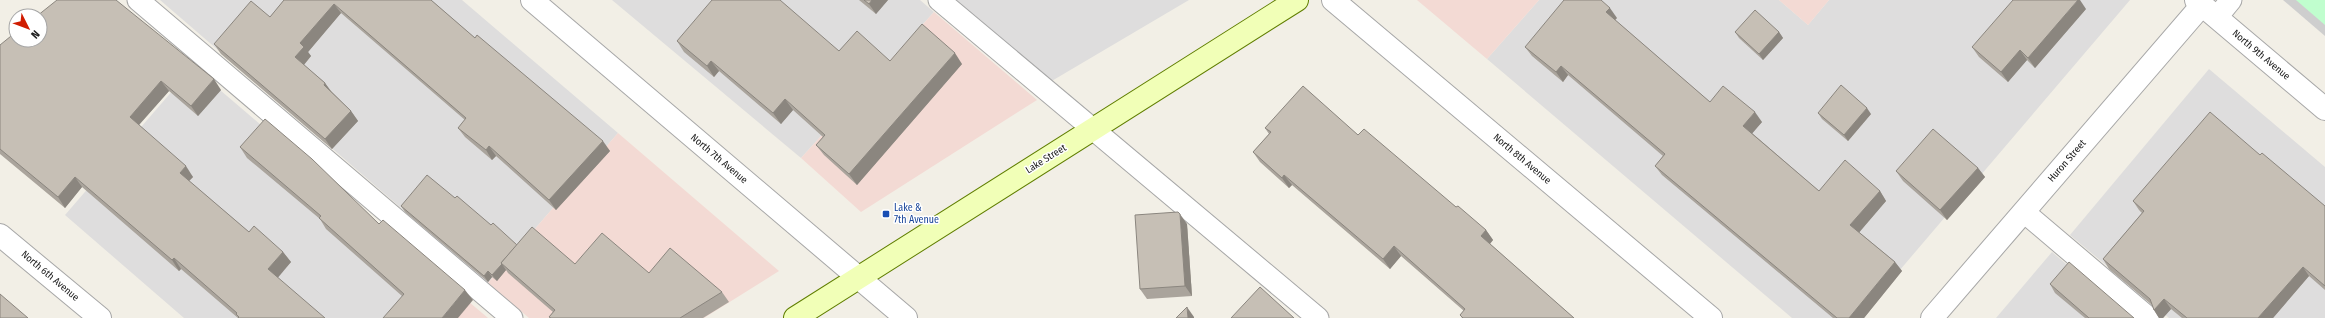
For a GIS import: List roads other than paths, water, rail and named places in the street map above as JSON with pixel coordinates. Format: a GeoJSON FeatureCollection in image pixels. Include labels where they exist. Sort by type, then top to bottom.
{"type":"FeatureCollection","features":[{"type":"Feature","properties":{"kind":"main road","name":"Lake Street"},"geometry":{"type":"LineString","coordinates":[[795,318],[1297,0]]}},
{"type":"Feature","properties":{"kind":"street","name":"North 7th Avenue"},"geometry":{"type":"LineString","coordinates":[[532,0],[906,318]]}},
{"type":"Feature","properties":{"kind":"street","name":"North 8th Avenue"},"geometry":{"type":"LineString","coordinates":[[1333,0],[1710,318]]}},
{"type":"Feature","properties":{"kind":"street","name":"North 9th Avenue"},"geometry":{"type":"LineString","coordinates":[[2205,7],[2325,109]]}},
{"type":"Feature","properties":{"kind":"street","name":"Huron Street"},"geometry":{"type":"LineString","coordinates":[[1932,318],[2205,7]]}},
{"type":"Feature","properties":{"kind":"street","name":"North 6th Avenue"},"geometry":{"type":"LineString","coordinates":[[0,235],[100,318]]}},
{"type":"Feature","properties":{"kind":"lane"},"geometry":{"type":"LineString","coordinates":[[138,0],[512,318]]}},
{"type":"Feature","properties":{"kind":"lane"},"geometry":{"type":"LineString","coordinates":[[939,0],[1092,130],[1318,318]]}},
{"type":"Feature","properties":{"kind":"lane"},"geometry":{"type":"LineString","coordinates":[[2205,7],[2231,0]]}},
{"type":"Feature","properties":{"kind":"lane"},"geometry":{"type":"LineString","coordinates":[[2024,212],[2149,318]]}},
{"type":"Feature","properties":{"kind":"place","name":"Lake & 7th Avenue"},"geometry":{"type":"Point","coordinates":[886,214]}}]}
